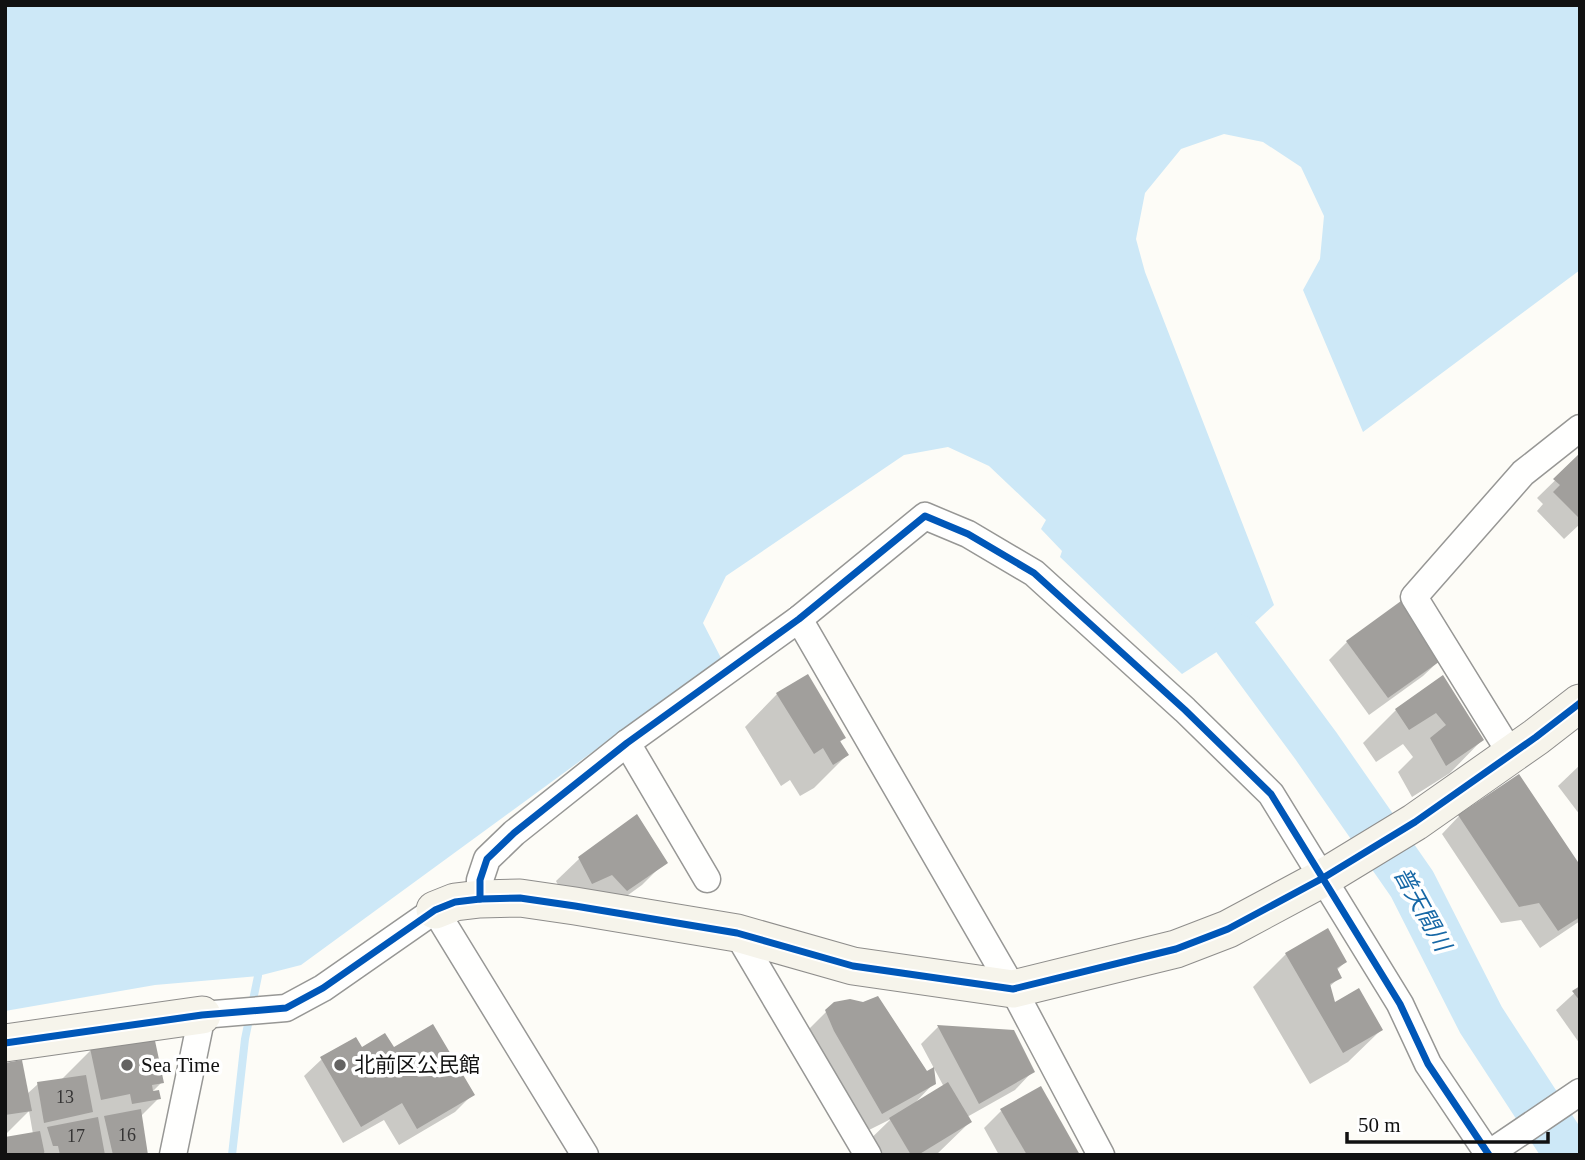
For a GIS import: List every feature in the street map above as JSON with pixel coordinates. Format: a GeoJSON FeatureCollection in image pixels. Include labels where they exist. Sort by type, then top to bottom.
{"type":"FeatureCollection","features":[{"type":"Feature","properties":{"kind":"street"},"geometry":{"type":"LineString","coordinates":[[1511,754],[1414,597],[1523,472],[1580,428]]}},
{"type":"Feature","properties":{"kind":"street"},"geometry":{"type":"LineString","coordinates":[[480,899],[480,880],[487,859],[498,848],[627,743],[799,619],[925,516],[968,534],[1034,573],[1195,719],[1271,794],[1329,874],[1400,1004],[1428,1064],[1493,1151],[1580,1092]]}},
{"type":"Feature","properties":{"kind":"street"},"geometry":{"type":"LineString","coordinates":[[799,619],[1013,989],[1101,1155]]}},
{"type":"Feature","properties":{"kind":"street"},"geometry":{"type":"LineString","coordinates":[[5,1043],[211,1014],[286,1008],[323,988],[435,910],[454,902],[480,899],[520,898],[737,933],[853,966],[1013,989],[1176,949],[1228,929],[1329,874],[1415,822],[1580,703]]}},
{"type":"Feature","properties":{"kind":"street"},"geometry":{"type":"LineString","coordinates":[[627,743],[708,879]]}},
{"type":"Feature","properties":{"kind":"street"},"geometry":{"type":"LineString","coordinates":[[435,910],[585,1155]]}},
{"type":"Feature","properties":{"kind":"street"},"geometry":{"type":"LineString","coordinates":[[737,933],[868,1155]]}},
{"type":"Feature","properties":{"kind":"street"},"geometry":{"type":"LineString","coordinates":[[173,1155],[211,1014]]}},
{"type":"Feature","properties":{"kind":"water"},"geometry":{"type":"Polygon","coordinates":[[[5,5],[1580,5],[1580,270],[1363,432],[1303,290],[1320,259],[1324,216],[1301,167],[1263,142],[1224,134],[1181,149],[1145,193],[1136,239],[1145,272],[1274,605],[1237,639],[1182,674],[1060,557],[1062,551],[1041,529],[1046,520],[989,466],[948,447],[904,455],[726,576],[703,623],[721,658],[301,965],[258,976],[155,985],[5,1011],[5,5]]]}},
{"type":"Feature","properties":{"kind":"building"},"geometry":{"type":"Polygon","coordinates":[[[1580,453],[1580,519],[1553,492],[1560,485],[1553,479],[1580,453]]]}},
{"type":"Feature","properties":{"kind":"building"},"geometry":{"type":"Polygon","coordinates":[[[1401,601],[1443,659],[1388,698],[1346,641],[1401,601]]]}},
{"type":"Feature","properties":{"kind":"building"},"geometry":{"type":"Polygon","coordinates":[[[808,674],[846,738],[840,741],[849,755],[833,765],[823,748],[814,754],[776,693],[808,674]]]}},
{"type":"Feature","properties":{"kind":"building"},"geometry":{"type":"Polygon","coordinates":[[[1443,675],[1484,740],[1446,766],[1430,738],[1446,725],[1436,713],[1409,730],[1395,709],[1443,675]]]}},
{"type":"Feature","properties":{"kind":"building"},"geometry":{"type":"Polygon","coordinates":[[[1519,774],[1580,865],[1580,917],[1558,931],[1539,903],[1519,907],[1458,815],[1519,774]]]}},
{"type":"Feature","properties":{"kind":"building"},"geometry":{"type":"Polygon","coordinates":[[[637,814],[668,863],[627,891],[612,875],[592,884],[578,857],[637,814]]]}},
{"type":"Feature","properties":{"kind":"building"},"geometry":{"type":"Polygon","coordinates":[[[1328,928],[1347,962],[1337,968],[1342,978],[1330,984],[1335,1002],[1359,988],[1383,1030],[1343,1053],[1285,953],[1328,928]]]}},
{"type":"Feature","properties":{"kind":"building"},"geometry":{"type":"Polygon","coordinates":[[[1580,986],[1580,1001],[1572,991],[1580,986]]]}},
{"type":"Feature","properties":{"kind":"building"},"geometry":{"type":"Polygon","coordinates":[[[878,996],[927,1071],[934,1067],[936,1084],[882,1114],[834,1031],[825,1010],[834,1002],[850,999],[863,1002],[878,996]]]}},
{"type":"Feature","properties":{"kind":"building"},"geometry":{"type":"Polygon","coordinates":[[[433,1024],[475,1095],[417,1129],[402,1103],[361,1127],[320,1057],[356,1037],[362,1047],[385,1033],[394,1047],[433,1024]]]}},
{"type":"Feature","properties":{"kind":"building"},"geometry":{"type":"Polygon","coordinates":[[[937,1025],[1014,1030],[1035,1072],[979,1104],[937,1025]]]}},
{"type":"Feature","properties":{"kind":"building","name":"Sea Time"},"geometry":{"type":"Polygon","coordinates":[[[154,1036],[164,1083],[152,1085],[153,1091],[159,1090],[161,1099],[132,1104],[130,1094],[101,1100],[90,1048],[154,1036]]]}},
{"type":"Feature","properties":{"kind":"building"},"geometry":{"type":"Polygon","coordinates":[[[22,1060],[32,1111],[5,1115],[5,1063],[22,1060]]]}},
{"type":"Feature","properties":{"kind":"building"},"geometry":{"type":"Polygon","coordinates":[[[86,1075],[93,1112],[44,1123],[37,1082],[86,1075]]]}},
{"type":"Feature","properties":{"kind":"building"},"geometry":{"type":"Polygon","coordinates":[[[948,1082],[972,1122],[918,1155],[911,1155],[889,1118],[948,1082]]]}},
{"type":"Feature","properties":{"kind":"building"},"geometry":{"type":"Polygon","coordinates":[[[1041,1086],[1080,1155],[1027,1155],[1000,1109],[1041,1086]]]}},
{"type":"Feature","properties":{"kind":"building"},"geometry":{"type":"Polygon","coordinates":[[[141,1109],[148,1155],[113,1155],[104,1116],[141,1109]]]}},
{"type":"Feature","properties":{"kind":"building"},"geometry":{"type":"Polygon","coordinates":[[[98,1117],[105,1155],[60,1155],[58,1146],[53,1146],[47,1127],[98,1117]]]}},
{"type":"Feature","properties":{"kind":"building"},"geometry":{"type":"Polygon","coordinates":[[[40,1131],[45,1155],[5,1155],[5,1137],[40,1131]]]}},
{"type":"Feature","properties":{"kind":"waterway","name":"普天間川"},"geometry":{"type":"LineString","coordinates":[[1237,639],[1412,884],[1481,1020],[1569,1155]]}},
{"type":"Feature","properties":{"kind":"waterway"},"geometry":{"type":"LineString","coordinates":[[232,1155],[245,1039],[258,976]]}},
{"type":"Feature","properties":{"kind":"cycle path"},"geometry":{"type":"LineString","coordinates":[[480,899],[480,880],[487,859],[514,833],[627,743],[799,619],[925,516],[968,534],[1034,573],[1185,710],[1271,794],[1400,1004],[1428,1064],[1489,1155]]}},
{"type":"Feature","properties":{"kind":"cycle path"},"geometry":{"type":"LineString","coordinates":[[5,1043],[202,1015],[286,1008],[323,988],[435,910],[455,902],[480,899],[520,898],[737,933],[853,966],[1013,989],[1176,949],[1228,929],[1323,878],[1415,822],[1580,703]]}},
{"type":"Feature","properties":{"kind":"place","name":"Sea Time"},"geometry":{"type":"Point","coordinates":[127,1065]}},
{"type":"Feature","properties":{"kind":"place","name":"北前区公民館"},"geometry":{"type":"Point","coordinates":[340,1065]}}]}
